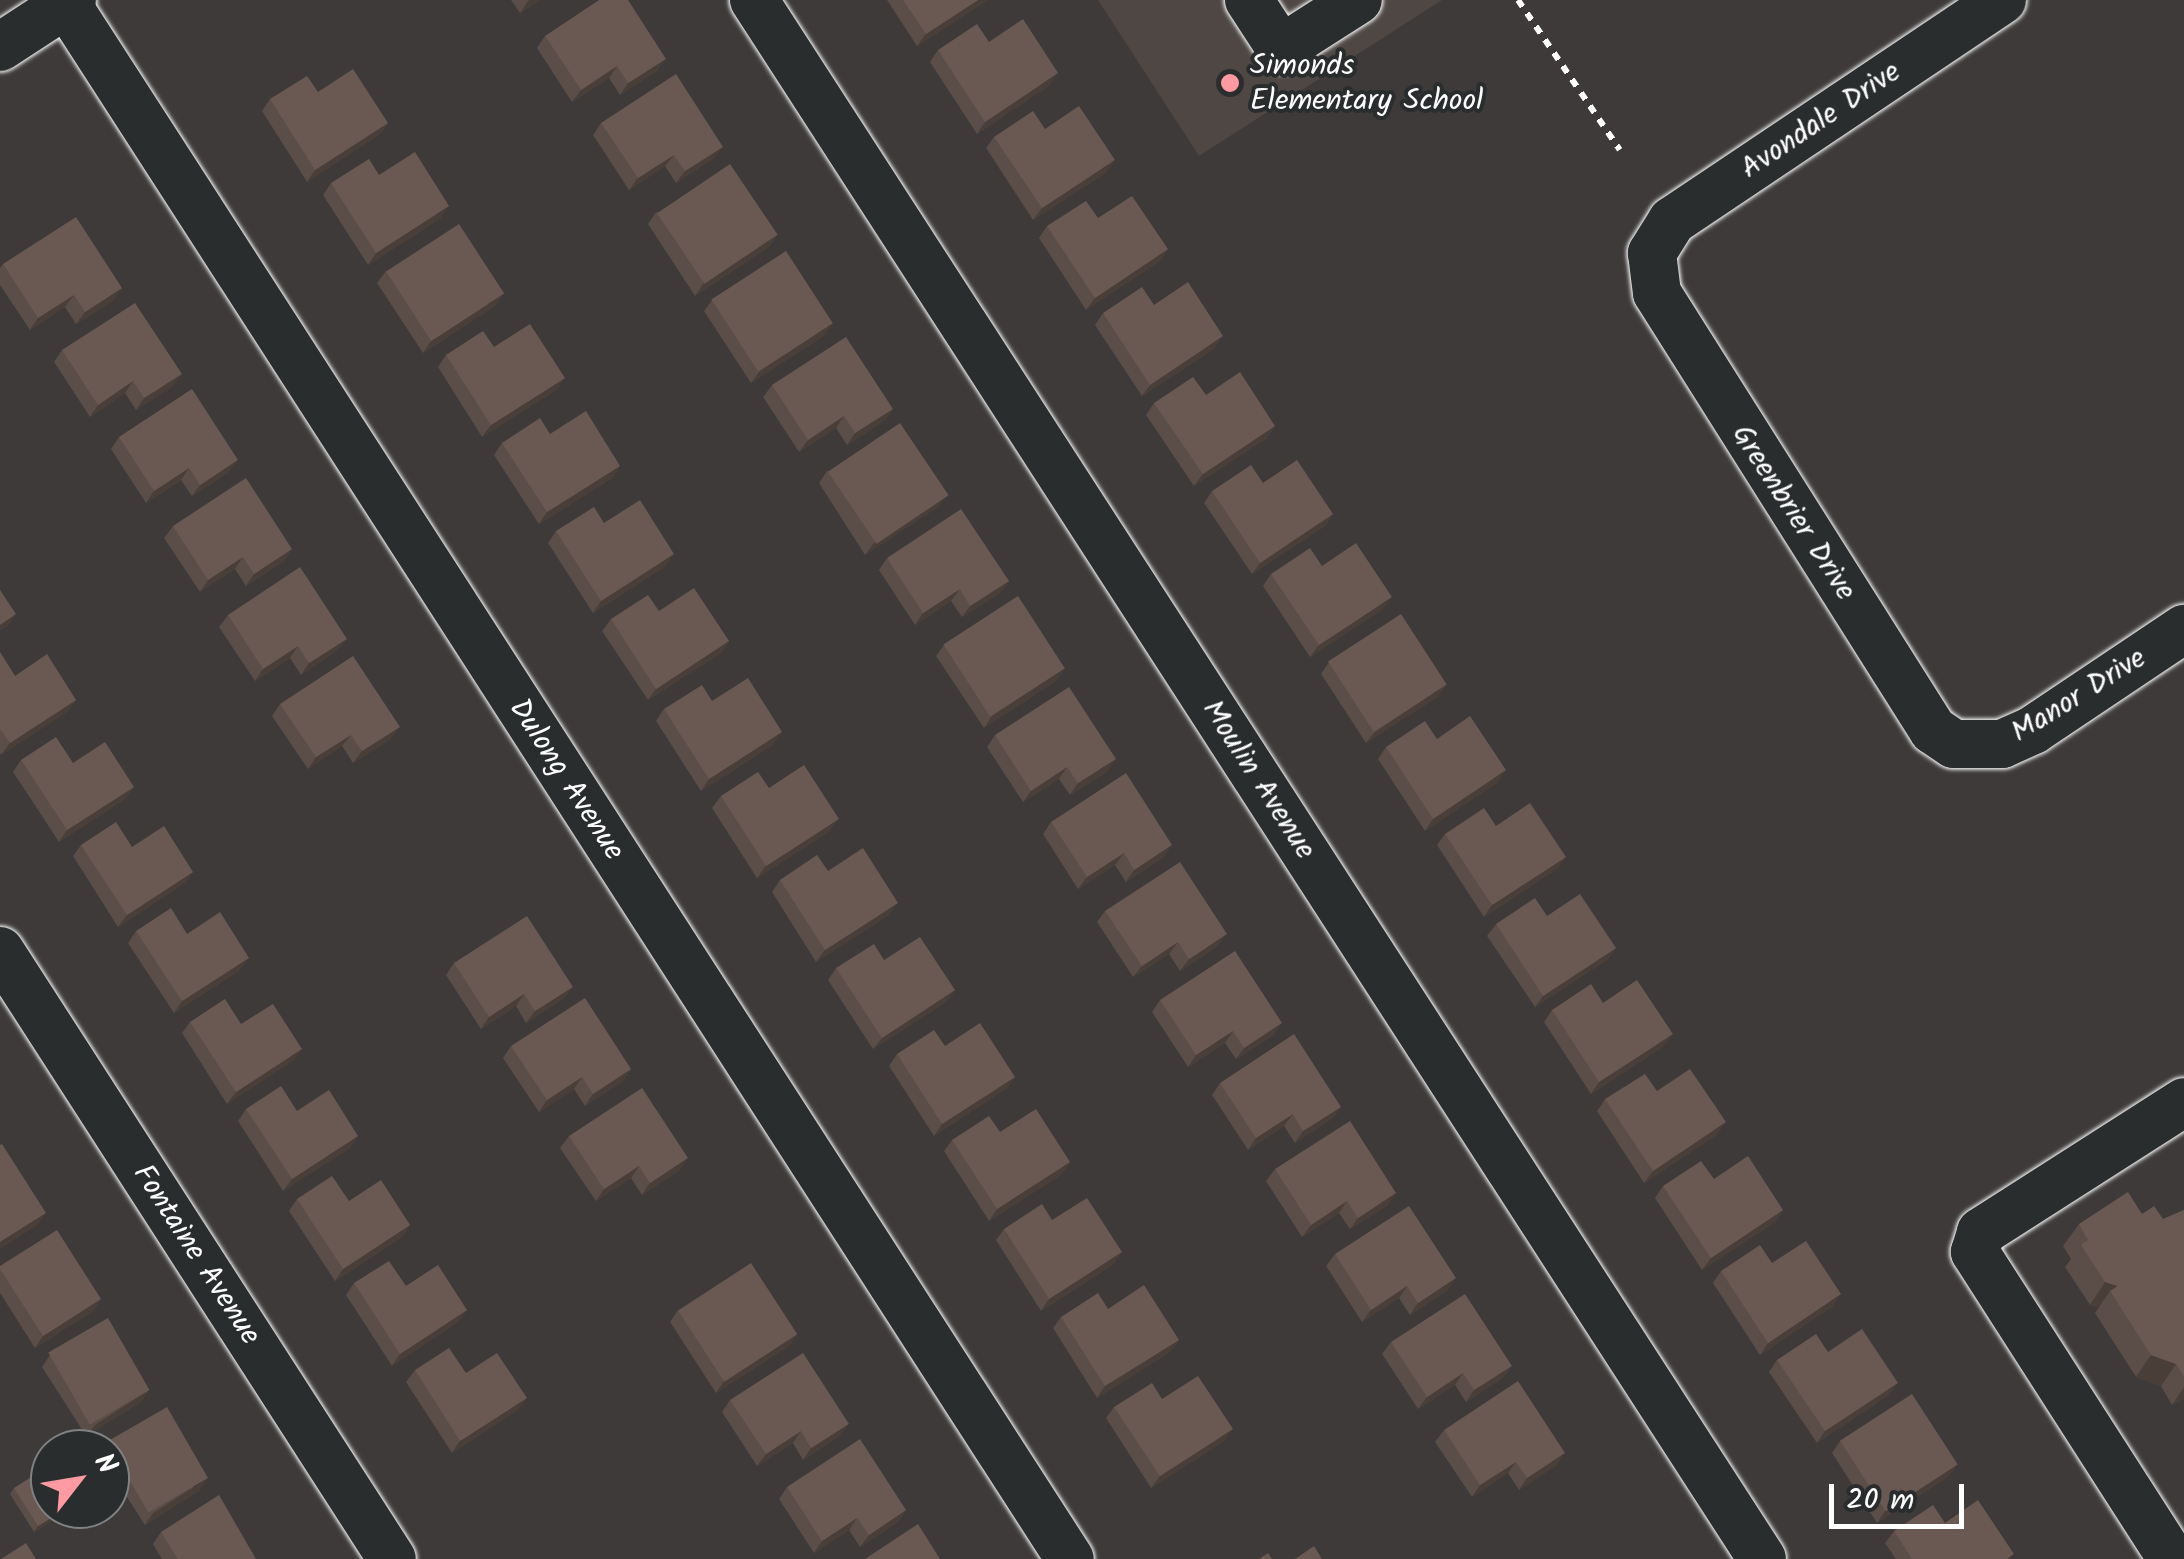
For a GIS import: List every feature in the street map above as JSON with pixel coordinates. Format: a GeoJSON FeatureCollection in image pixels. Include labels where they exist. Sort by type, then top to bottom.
{"type":"FeatureCollection","features":[{"type":"Feature","properties":{"kind":"street","name":"Moulin Avenue"},"geometry":{"type":"LineString","coordinates":[[754,0],[1762,1559]]}},
{"type":"Feature","properties":{"kind":"street"},"geometry":{"type":"LineString","coordinates":[[1249,0],[1280,49],[1358,0]]}},
{"type":"Feature","properties":{"kind":"street","name":"Avondale Drive"},"geometry":{"type":"LineString","coordinates":[[1652,253],[1672,221],[2002,0]]}},
{"type":"Feature","properties":{"kind":"street"},"geometry":{"type":"LineString","coordinates":[[0,47],[68,1]]}},
{"type":"Feature","properties":{"kind":"street","name":"Dulong Avenue"},"geometry":{"type":"LineString","coordinates":[[68,1],[1070,1559]]}},
{"type":"Feature","properties":{"kind":"street","name":"Greenbrier Drive"},"geometry":{"type":"LineString","coordinates":[[1652,253],[1656,293],[1690,353],[1933,730],[1969,748]]}},
{"type":"Feature","properties":{"kind":"street","name":"Manor Drive"},"geometry":{"type":"LineString","coordinates":[[1969,748],[2033,730],[2184,629]]}},
{"type":"Feature","properties":{"kind":"street","name":"Fontaine Avenue"},"geometry":{"type":"LineString","coordinates":[[0,950],[392,1559]]}},
{"type":"Feature","properties":{"kind":"street"},"geometry":{"type":"LineString","coordinates":[[2172,1559],[1974,1252],[1981,1232],[2184,1102]]}},
{"type":"Feature","properties":{"kind":"path"},"geometry":{"type":"LineString","coordinates":[[1518,0],[1620,150]]}},
{"type":"Feature","properties":{"kind":"shaded area","name":"Simonds Elementary School"},"geometry":{"type":"Polygon","coordinates":[[[1098,0],[1442,0],[1199,156],[1098,0]]]}},
{"type":"Feature","properties":{"kind":"building"},"geometry":{"type":"Polygon","coordinates":[[[599,0],[628,0],[666,59],[628,83],[617,66],[581,90],[545,36],[599,0]]]}},
{"type":"Feature","properties":{"kind":"building"},"geometry":{"type":"Polygon","coordinates":[[[903,0],[978,0],[926,34],[903,0]]]}},
{"type":"Feature","properties":{"kind":"building"},"geometry":{"type":"Polygon","coordinates":[[[1023,19],[1058,73],[985,122],[938,50],[977,24],[989,42],[1023,19]]]}},
{"type":"Feature","properties":{"kind":"building"},"geometry":{"type":"Polygon","coordinates":[[[353,69],[388,123],[315,170],[270,99],[307,76],[318,92],[353,69]]]}},
{"type":"Feature","properties":{"kind":"building"},"geometry":{"type":"Polygon","coordinates":[[[676,74],[723,147],[685,171],[674,155],[638,178],[601,123],[676,74]]]}},
{"type":"Feature","properties":{"kind":"building"},"geometry":{"type":"Polygon","coordinates":[[[1079,106],[1115,160],[1042,208],[994,137],[1033,111],[1045,129],[1079,106]]]}},
{"type":"Feature","properties":{"kind":"building"},"geometry":{"type":"Polygon","coordinates":[[[415,152],[449,206],[376,253],[331,183],[369,159],[379,175],[415,152]]]}},
{"type":"Feature","properties":{"kind":"building"},"geometry":{"type":"Polygon","coordinates":[[[730,164],[778,234],[705,284],[657,213],[730,164]]]}},
{"type":"Feature","properties":{"kind":"building"},"geometry":{"type":"Polygon","coordinates":[[[1132,196],[1168,249],[1095,298],[1047,226],[1086,201],[1098,218],[1132,196]]]}},
{"type":"Feature","properties":{"kind":"building"},"geometry":{"type":"Polygon","coordinates":[[[76,217],[122,288],[85,312],[74,295],[38,318],[3,264],[76,217]]]}},
{"type":"Feature","properties":{"kind":"building"},"geometry":{"type":"Polygon","coordinates":[[[459,224],[504,294],[431,341],[386,271],[459,224]]]}},
{"type":"Feature","properties":{"kind":"building"},"geometry":{"type":"Polygon","coordinates":[[[786,251],[833,323],[758,372],[711,299],[786,251]]]}},
{"type":"Feature","properties":{"kind":"building"},"geometry":{"type":"Polygon","coordinates":[[[1188,282],[1223,336],[1150,385],[1103,313],[1142,287],[1154,305],[1188,282]]]}},
{"type":"Feature","properties":{"kind":"building"},"geometry":{"type":"Polygon","coordinates":[[[135,303],[182,374],[144,398],[133,381],[98,405],[62,350],[135,303]]]}},
{"type":"Feature","properties":{"kind":"building"},"geometry":{"type":"Polygon","coordinates":[[[530,324],[565,378],[491,425],[446,355],[483,331],[494,347],[530,324]]]}},
{"type":"Feature","properties":{"kind":"building"},"geometry":{"type":"Polygon","coordinates":[[[846,337],[893,409],[855,433],[844,416],[808,440],[772,385],[846,337]]]}},
{"type":"Feature","properties":{"kind":"building"},"geometry":{"type":"Polygon","coordinates":[[[1240,372],[1275,426],[1203,474],[1154,403],[1193,377],[1206,395],[1240,372]]]}},
{"type":"Feature","properties":{"kind":"building"},"geometry":{"type":"Polygon","coordinates":[[[192,389],[238,460],[200,485],[189,468],[154,491],[119,437],[192,389]]]}},
{"type":"Feature","properties":{"kind":"building"},"geometry":{"type":"Polygon","coordinates":[[[586,411],[620,466],[547,512],[502,443],[540,418],[550,434],[586,411]]]}},
{"type":"Feature","properties":{"kind":"building"},"geometry":{"type":"Polygon","coordinates":[[[900,423],[949,495],[877,544],[828,472],[900,423]]]}},
{"type":"Feature","properties":{"kind":"building"},"geometry":{"type":"Polygon","coordinates":[[[1297,460],[1333,514],[1260,563],[1212,491],[1251,465],[1263,483],[1297,460]]]}},
{"type":"Feature","properties":{"kind":"building"},"geometry":{"type":"Polygon","coordinates":[[[246,478],[292,549],[254,574],[243,557],[208,580],[173,526],[246,478]]]}},
{"type":"Feature","properties":{"kind":"building"},"geometry":{"type":"Polygon","coordinates":[[[640,500],[674,554],[601,601],[556,531],[594,507],[604,523],[640,500]]]}},
{"type":"Feature","properties":{"kind":"building"},"geometry":{"type":"Polygon","coordinates":[[[961,509],[1009,581],[970,606],[960,589],[923,613],[887,558],[961,509]]]}},
{"type":"Feature","properties":{"kind":"building"},"geometry":{"type":"Polygon","coordinates":[[[1356,543],[1392,597],[1319,645],[1271,574],[1310,548],[1322,566],[1356,543]]]}},
{"type":"Feature","properties":{"kind":"building"},"geometry":{"type":"Polygon","coordinates":[[[300,567],[347,639],[309,663],[298,646],[263,669],[228,615],[300,567]]]}},
{"type":"Feature","properties":{"kind":"building"},"geometry":{"type":"Polygon","coordinates":[[[694,588],[729,641],[656,689],[611,619],[648,595],[659,611],[694,588]]]}},
{"type":"Feature","properties":{"kind":"building"},"geometry":{"type":"Polygon","coordinates":[[[0,590],[16,614],[0,625],[0,590]]]}},
{"type":"Feature","properties":{"kind":"building"},"geometry":{"type":"Polygon","coordinates":[[[1018,596],[1065,668],[990,717],[943,644],[1018,596]]]}},
{"type":"Feature","properties":{"kind":"building"},"geometry":{"type":"Polygon","coordinates":[[[1401,614],[1447,684],[1374,732],[1328,661],[1401,614]]]}},
{"type":"Feature","properties":{"kind":"building"},"geometry":{"type":"Polygon","coordinates":[[[0,652],[15,676],[47,654],[76,700],[10,743],[0,729],[0,652]]]}},
{"type":"Feature","properties":{"kind":"building"},"geometry":{"type":"Polygon","coordinates":[[[353,656],[400,727],[362,751],[351,735],[316,757],[280,704],[353,656]]]}},
{"type":"Feature","properties":{"kind":"building"},"geometry":{"type":"Polygon","coordinates":[[[748,678],[782,732],[709,779],[664,709],[702,685],[712,701],[748,678]]]}},
{"type":"Feature","properties":{"kind":"building"},"geometry":{"type":"Polygon","coordinates":[[[1069,687],[1116,759],[1078,783],[1067,767],[1031,791],[995,735],[1069,687]]]}},
{"type":"Feature","properties":{"kind":"building"},"geometry":{"type":"Polygon","coordinates":[[[1470,716],[1506,770],[1433,819],[1386,747],[1425,721],[1437,739],[1470,716]]]}},
{"type":"Feature","properties":{"kind":"building"},"geometry":{"type":"Polygon","coordinates":[[[56,737],[73,763],[105,742],[134,787],[67,830],[21,760],[56,737]]]}},
{"type":"Feature","properties":{"kind":"building"},"geometry":{"type":"Polygon","coordinates":[[[804,765],[839,819],[766,866],[721,796],[758,772],[769,788],[804,765]]]}},
{"type":"Feature","properties":{"kind":"building"},"geometry":{"type":"Polygon","coordinates":[[[1126,773],[1172,845],[1134,870],[1124,853],[1087,877],[1051,822],[1126,773]]]}},
{"type":"Feature","properties":{"kind":"building"},"geometry":{"type":"Polygon","coordinates":[[[1530,803],[1566,857],[1492,905],[1445,834],[1484,808],[1496,826],[1530,803]]]}},
{"type":"Feature","properties":{"kind":"building"},"geometry":{"type":"Polygon","coordinates":[[[116,822],[132,847],[164,826],[193,872],[127,915],[81,845],[116,822]]]}},
{"type":"Feature","properties":{"kind":"building"},"geometry":{"type":"Polygon","coordinates":[[[863,848],[898,903],[825,950],[780,880],[817,855],[828,871],[863,848]]]}},
{"type":"Feature","properties":{"kind":"building"},"geometry":{"type":"Polygon","coordinates":[[[1180,862],[1227,934],[1189,959],[1178,942],[1142,966],[1105,911],[1180,862]]]}},
{"type":"Feature","properties":{"kind":"building"},"geometry":{"type":"Polygon","coordinates":[[[1580,894],[1616,948],[1543,996],[1496,924],[1535,898],[1547,916],[1580,894]]]}},
{"type":"Feature","properties":{"kind":"building"},"geometry":{"type":"Polygon","coordinates":[[[171,908],[187,934],[220,912],[249,958],[182,1001],[136,931],[171,908]]]}},
{"type":"Feature","properties":{"kind":"building"},"geometry":{"type":"Polygon","coordinates":[[[527,916],[573,987],[535,1011],[524,994],[489,1017],[454,963],[527,916]]]}},
{"type":"Feature","properties":{"kind":"building"},"geometry":{"type":"Polygon","coordinates":[[[920,937],[955,990],[882,1038],[836,968],[874,944],[884,960],[920,937]]]}},
{"type":"Feature","properties":{"kind":"building"},"geometry":{"type":"Polygon","coordinates":[[[1235,951],[1282,1023],[1244,1048],[1233,1031],[1196,1055],[1160,1000],[1235,951]]]}},
{"type":"Feature","properties":{"kind":"building"},"geometry":{"type":"Polygon","coordinates":[[[1637,980],[1673,1034],[1599,1082],[1552,1010],[1591,984],[1603,1003],[1637,980]]]}},
{"type":"Feature","properties":{"kind":"building"},"geometry":{"type":"Polygon","coordinates":[[[585,998],[631,1069],[593,1094],[582,1077],[547,1100],[511,1046],[585,998]]]}},
{"type":"Feature","properties":{"kind":"building"},"geometry":{"type":"Polygon","coordinates":[[[225,999],[241,1024],[273,1004],[302,1049],[236,1092],[190,1022],[225,999]]]}},
{"type":"Feature","properties":{"kind":"building"},"geometry":{"type":"Polygon","coordinates":[[[980,1023],[1015,1077],[942,1124],[897,1054],[934,1030],[945,1046],[980,1023]]]}},
{"type":"Feature","properties":{"kind":"building"},"geometry":{"type":"Polygon","coordinates":[[[1294,1034],[1341,1107],[1303,1131],[1293,1114],[1256,1138],[1220,1083],[1294,1034]]]}},
{"type":"Feature","properties":{"kind":"building"},"geometry":{"type":"Polygon","coordinates":[[[1690,1069],[1726,1122],[1653,1171],[1605,1099],[1645,1074],[1657,1091],[1690,1069]]]}},
{"type":"Feature","properties":{"kind":"building"},"geometry":{"type":"Polygon","coordinates":[[[281,1086],[297,1111],[329,1090],[358,1136],[292,1179],[246,1109],[281,1086]]]}},
{"type":"Feature","properties":{"kind":"building"},"geometry":{"type":"Polygon","coordinates":[[[642,1088],[688,1158],[650,1183],[639,1166],[604,1189],[569,1136],[642,1088]]]}},
{"type":"Feature","properties":{"kind":"building"},"geometry":{"type":"Polygon","coordinates":[[[1036,1109],[1070,1162],[997,1209],[952,1140],[989,1116],[1000,1132],[1036,1109]]]}},
{"type":"Feature","properties":{"kind":"building"},"geometry":{"type":"Polygon","coordinates":[[[1350,1121],[1396,1193],[1358,1218],[1347,1201],[1311,1225],[1275,1169],[1350,1121]]]}},
{"type":"Feature","properties":{"kind":"building"},"geometry":{"type":"Polygon","coordinates":[[[0,1145],[46,1213],[0,1242],[0,1145]]]}},
{"type":"Feature","properties":{"kind":"building"},"geometry":{"type":"Polygon","coordinates":[[[1748,1156],[1783,1210],[1711,1258],[1663,1186],[1701,1161],[1714,1179],[1748,1156]]]}},
{"type":"Feature","properties":{"kind":"building"},"geometry":{"type":"Polygon","coordinates":[[[332,1176],[349,1201],[381,1180],[410,1225],[343,1269],[297,1199],[332,1176]]]}},
{"type":"Feature","properties":{"kind":"building"},"geometry":{"type":"Polygon","coordinates":[[[2128,1192],[2142,1214],[2154,1206],[2163,1219],[2184,1210],[2184,1377],[2176,1364],[2151,1355],[2110,1291],[2118,1286],[2105,1282],[2081,1245],[2088,1240],[2079,1224],[2128,1192]]]}},
{"type":"Feature","properties":{"kind":"building"},"geometry":{"type":"Polygon","coordinates":[[[1087,1198],[1122,1252],[1049,1299],[1004,1229],[1042,1204],[1052,1220],[1087,1198]]]}},
{"type":"Feature","properties":{"kind":"building"},"geometry":{"type":"Polygon","coordinates":[[[1409,1206],[1456,1278],[1418,1303],[1407,1286],[1371,1310],[1335,1254],[1409,1206]]]}},
{"type":"Feature","properties":{"kind":"building"},"geometry":{"type":"Polygon","coordinates":[[[57,1230],[101,1299],[43,1336],[0,1266],[57,1230]]]}},
{"type":"Feature","properties":{"kind":"building"},"geometry":{"type":"Polygon","coordinates":[[[1806,1241],[1841,1294],[1768,1343],[1721,1271],[1760,1245],[1772,1263],[1806,1241]]]}},
{"type":"Feature","properties":{"kind":"building"},"geometry":{"type":"Polygon","coordinates":[[[389,1261],[406,1286],[438,1265],[467,1310],[400,1354],[354,1283],[389,1261]]]}},
{"type":"Feature","properties":{"kind":"building"},"geometry":{"type":"Polygon","coordinates":[[[751,1263],[797,1334],[724,1382],[678,1310],[751,1263]]]}},
{"type":"Feature","properties":{"kind":"building"},"geometry":{"type":"Polygon","coordinates":[[[1144,1285],[1179,1340],[1105,1386],[1061,1317],[1098,1293],[1108,1309],[1144,1285]]]}},
{"type":"Feature","properties":{"kind":"building"},"geometry":{"type":"Polygon","coordinates":[[[1465,1294],[1512,1366],[1474,1390],[1463,1373],[1427,1397],[1391,1342],[1465,1294]]]}},
{"type":"Feature","properties":{"kind":"building"},"geometry":{"type":"Polygon","coordinates":[[[108,1318],[150,1390],[90,1424],[48,1352],[108,1318]]]}},
{"type":"Feature","properties":{"kind":"building"},"geometry":{"type":"Polygon","coordinates":[[[1862,1329],[1898,1383],[1825,1431],[1777,1360],[1816,1334],[1828,1352],[1862,1329]]]}},
{"type":"Feature","properties":{"kind":"building"},"geometry":{"type":"Polygon","coordinates":[[[449,1348],[466,1373],[497,1353],[527,1398],[460,1441],[415,1370],[449,1348]]]}},
{"type":"Feature","properties":{"kind":"building"},"geometry":{"type":"Polygon","coordinates":[[[803,1353],[849,1424],[811,1448],[801,1431],[766,1454],[730,1400],[803,1353]]]}},
{"type":"Feature","properties":{"kind":"building"},"geometry":{"type":"Polygon","coordinates":[[[1198,1376],[1233,1429],[1160,1476],[1114,1407],[1152,1383],[1162,1399],[1198,1376]]]}},
{"type":"Feature","properties":{"kind":"building"},"geometry":{"type":"Polygon","coordinates":[[[1518,1381],[1565,1453],[1527,1478],[1516,1462],[1480,1485],[1444,1430],[1518,1381]]]}},
{"type":"Feature","properties":{"kind":"building"},"geometry":{"type":"Polygon","coordinates":[[[1912,1394],[1958,1464],[1886,1511],[1840,1441],[1912,1394]]]}},
{"type":"Feature","properties":{"kind":"building"},"geometry":{"type":"Polygon","coordinates":[[[167,1407],[208,1478],[148,1513],[130,1481],[129,1429],[167,1407]]]}},
{"type":"Feature","properties":{"kind":"building"},"geometry":{"type":"Polygon","coordinates":[[[860,1439],[906,1510],[869,1535],[857,1518],[822,1541],[787,1487],[860,1439]]]}},
{"type":"Feature","properties":{"kind":"building"},"geometry":{"type":"Polygon","coordinates":[[[30,1478],[30,1513],[14,1488],[30,1478]]]}},
{"type":"Feature","properties":{"kind":"building"},"geometry":{"type":"Polygon","coordinates":[[[219,1495],[256,1559],[178,1559],[161,1532],[219,1495]]]}},
{"type":"Feature","properties":{"kind":"building"},"geometry":{"type":"Polygon","coordinates":[[[1978,1500],[2014,1554],[2007,1559],[1912,1559],[1894,1531],[1933,1505],[1945,1523],[1978,1500]]]}},
{"type":"Feature","properties":{"kind":"building"},"geometry":{"type":"Polygon","coordinates":[[[918,1524],[940,1559],[865,1559],[918,1524]]]}},
{"type":"Feature","properties":{"kind":"building"},"geometry":{"type":"Polygon","coordinates":[[[26,1543],[36,1559],[1,1559],[26,1543]]]}},
{"type":"Feature","properties":{"kind":"building"},"geometry":{"type":"Polygon","coordinates":[[[1314,1546],[1322,1559],[1295,1559],[1314,1546]]]}},
{"type":"Feature","properties":{"kind":"place","name":"Simonds Elementary School"},"geometry":{"type":"Point","coordinates":[1230,83]}}]}
